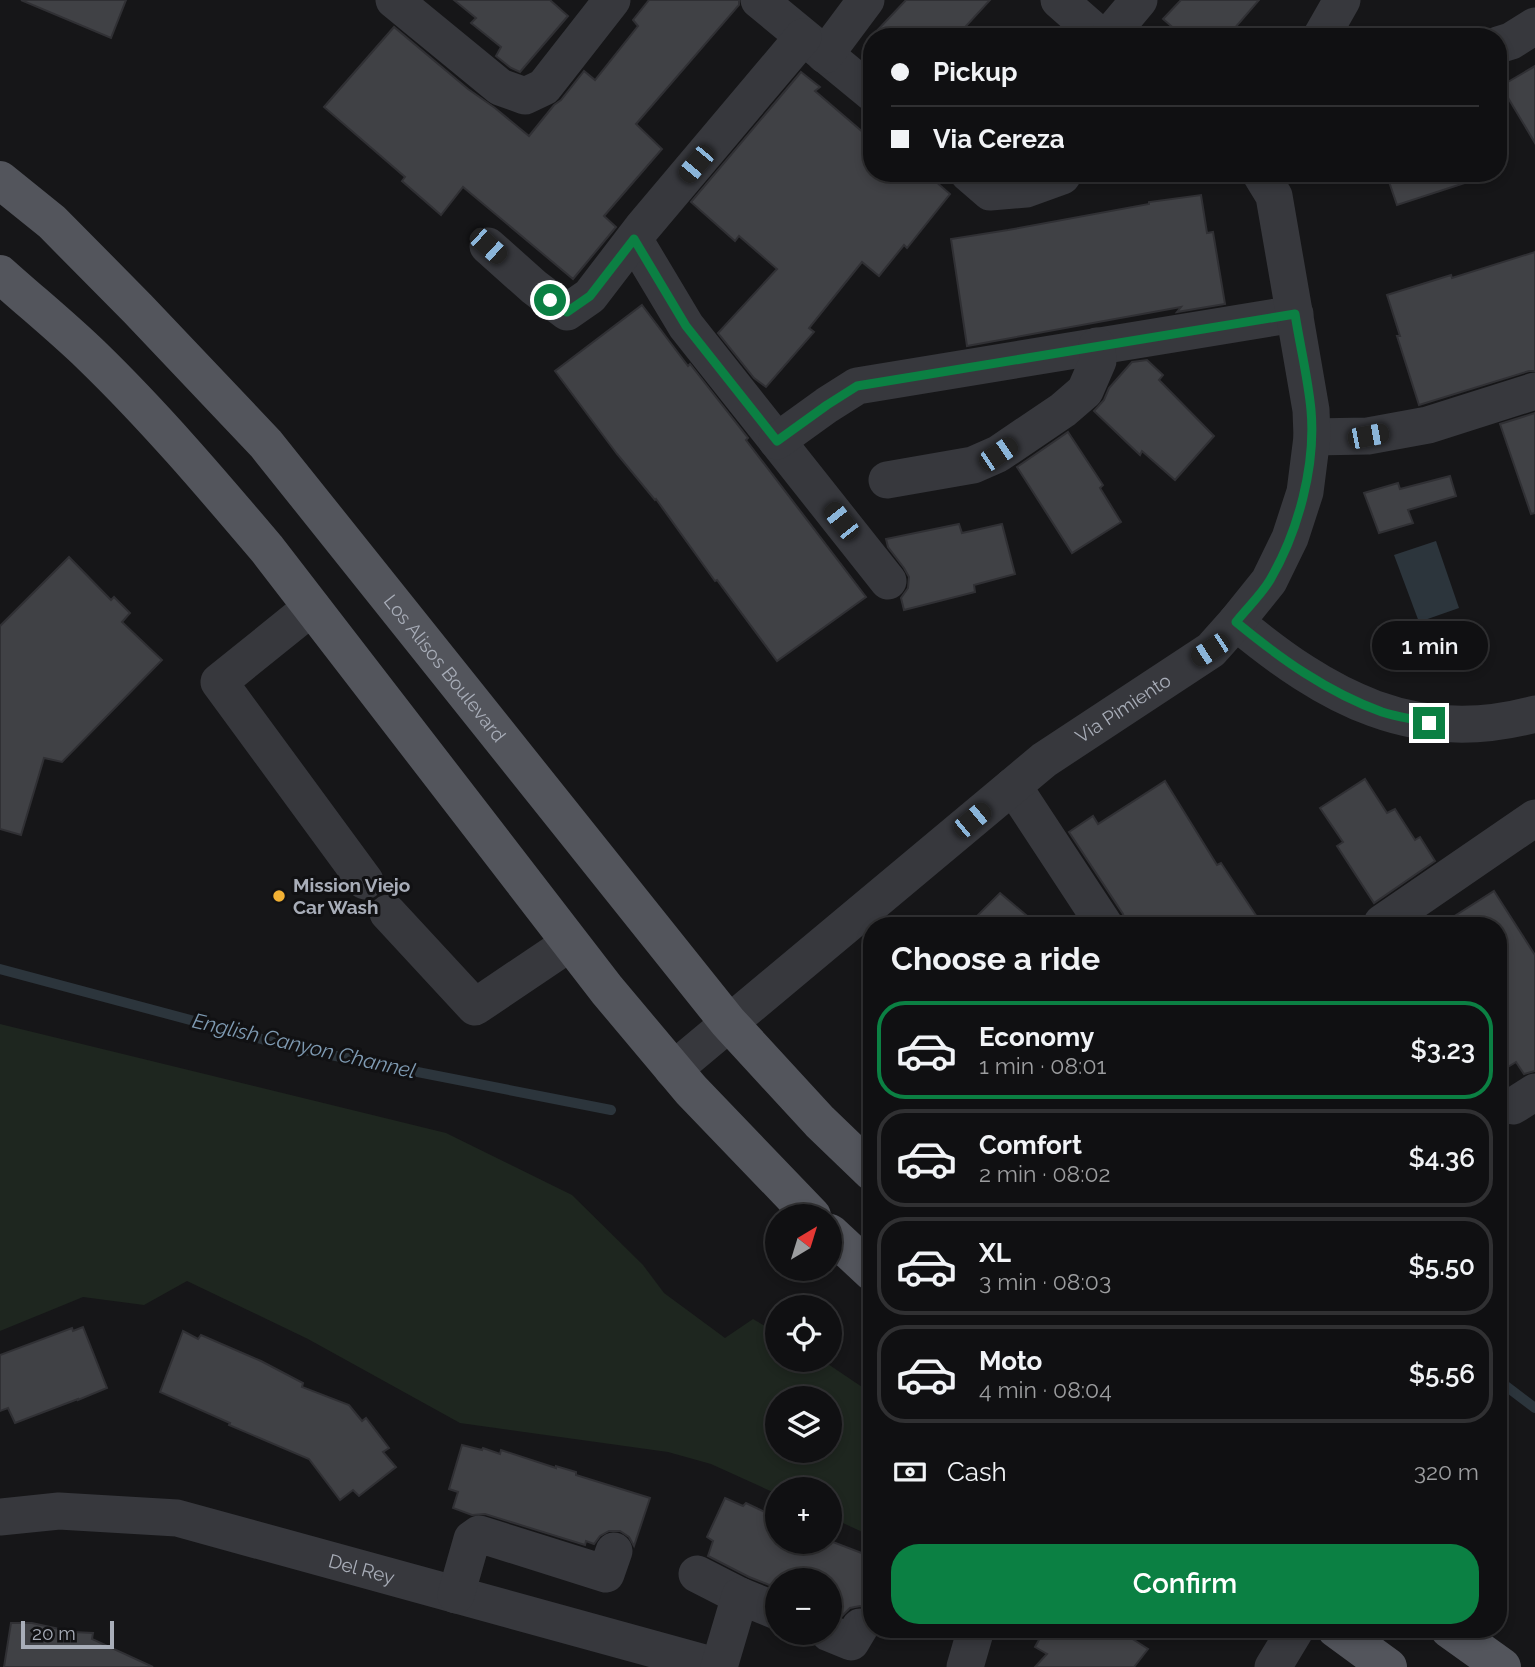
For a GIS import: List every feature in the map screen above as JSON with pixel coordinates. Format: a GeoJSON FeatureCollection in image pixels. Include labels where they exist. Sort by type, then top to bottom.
{"type":"FeatureCollection","features":[{"type":"Feature","properties":{"kind":"main road","name":"Los Alisos Boulevard"},"geometry":{"type":"LineString","coordinates":[[0,180],[52,222],[265,444],[728,1023],[820,1122],[863,1163]]}},
{"type":"Feature","properties":{"kind":"main road"},"geometry":{"type":"LineString","coordinates":[[0,274],[124,388],[228,503],[267,549],[607,990],[673,1070],[800,1204]]}},
{"type":"Feature","properties":{"kind":"main road"},"geometry":{"type":"LineString","coordinates":[[842,1244],[863,1264]]}},
{"type":"Feature","properties":{"kind":"main road"},"geometry":{"type":"LineString","coordinates":[[1348,1638],[1388,1667]]}},
{"type":"Feature","properties":{"kind":"main road"},"geometry":{"type":"LineString","coordinates":[[1462,1638],[1502,1667]]}},
{"type":"Feature","properties":{"kind":"street"},"geometry":{"type":"LineString","coordinates":[[394,0],[500,87],[525,96],[544,87],[612,0]]}},
{"type":"Feature","properties":{"kind":"street"},"geometry":{"type":"LineString","coordinates":[[759,0],[863,86]]}},
{"type":"Feature","properties":{"kind":"street"},"geometry":{"type":"LineString","coordinates":[[488,246],[567,312],[590,296],[634,239],[814,46],[866,0]]}},
{"type":"Feature","properties":{"kind":"street"},"geometry":{"type":"LineString","coordinates":[[1059,0],[1091,28]]}},
{"type":"Feature","properties":{"kind":"street"},"geometry":{"type":"LineString","coordinates":[[1116,28],[1139,0]]}},
{"type":"Feature","properties":{"kind":"street"},"geometry":{"type":"LineString","coordinates":[[1326,28],[1342,0]]}},
{"type":"Feature","properties":{"kind":"street"},"geometry":{"type":"LineString","coordinates":[[1507,42],[1535,26]]}},
{"type":"Feature","properties":{"kind":"street"},"geometry":{"type":"LineString","coordinates":[[978,182],[990,192],[1026,189],[1045,182]]}},
{"type":"Feature","properties":{"kind":"street","name":"Via Pimiento"},"geometry":{"type":"LineString","coordinates":[[673,1070],[1044,760],[1210,650],[1269,581],[1290,538],[1305,492],[1312,437],[1311,410],[1274,196],[1265,182]]}},
{"type":"Feature","properties":{"kind":"street"},"geometry":{"type":"LineString","coordinates":[[634,239],[686,326],[888,581]]}},
{"type":"Feature","properties":{"kind":"street"},"geometry":{"type":"LineString","coordinates":[[777,441],[857,386],[1295,314]]}},
{"type":"Feature","properties":{"kind":"street"},"geometry":{"type":"LineString","coordinates":[[887,480],[973,465],[998,454],[1063,410],[1085,391],[1098,361],[1097,346]]}},
{"type":"Feature","properties":{"kind":"street"},"geometry":{"type":"LineString","coordinates":[[1312,437],[1368,436],[1428,425],[1535,391]]}},
{"type":"Feature","properties":{"kind":"street"},"geometry":{"type":"LineString","coordinates":[[312,607],[219,682],[365,881]]}},
{"type":"Feature","properties":{"kind":"street"},"geometry":{"type":"LineString","coordinates":[[1236,622],[1305,674],[1342,695],[1384,713],[1429,723],[1533,723]]}},
{"type":"Feature","properties":{"kind":"street"},"geometry":{"type":"LineString","coordinates":[[1013,786],[1099,917]]}},
{"type":"Feature","properties":{"kind":"street"},"geometry":{"type":"LineString","coordinates":[[1391,917],[1535,818]]}},
{"type":"Feature","properties":{"kind":"street"},"geometry":{"type":"LineString","coordinates":[[388,913],[475,1007],[570,943]]}},
{"type":"Feature","properties":{"kind":"street","name":"Del Rey"},"geometry":{"type":"LineString","coordinates":[[0,1517],[59,1511],[177,1518],[719,1667]]}},
{"type":"Feature","properties":{"kind":"street"},"geometry":{"type":"LineString","coordinates":[[456,1595],[472,1539],[479,1534],[606,1574],[614,1551]]}},
{"type":"Feature","properties":{"kind":"street"},"geometry":{"type":"LineString","coordinates":[[697,1574],[765,1606]]}},
{"type":"Feature","properties":{"kind":"street"},"geometry":{"type":"LineString","coordinates":[[719,1667],[740,1596]]}},
{"type":"Feature","properties":{"kind":"street"},"geometry":{"type":"LineString","coordinates":[[965,1667],[973,1638]]}},
{"type":"Feature","properties":{"kind":"street"},"geometry":{"type":"LineString","coordinates":[[1273,1667],[1291,1638]]}},
{"type":"Feature","properties":{"kind":"shaded area"},"geometry":{"type":"Polygon","coordinates":[[[1436,541],[1459,608],[1419,622],[1394,555],[1436,541]]]}},
{"type":"Feature","properties":{"kind":"shaded area"},"geometry":{"type":"Polygon","coordinates":[[[0,1024],[446,1133],[572,1195],[643,1265],[664,1293],[725,1338],[753,1319],[765,1326],[765,1372],[840,1372],[863,1388],[863,1532],[842,1523],[842,1477],[765,1477],[765,1489],[711,1464],[668,1452],[460,1423],[308,1339],[187,1281],[144,1305],[83,1297],[0,1331],[0,1024]]]}},
{"type":"Feature","properties":{"kind":"building"},"geometry":{"type":"Polygon","coordinates":[[[21,0],[126,0],[111,38],[21,0]]]}},
{"type":"Feature","properties":{"kind":"building"},"geometry":{"type":"Polygon","coordinates":[[[454,0],[550,0],[568,16],[520,72],[496,56],[501,47],[471,23],[476,18],[454,0]]]}},
{"type":"Feature","properties":{"kind":"building"},"geometry":{"type":"Polygon","coordinates":[[[649,0],[739,0],[739,5],[636,124],[662,149],[604,216],[616,227],[573,279],[463,187],[441,215],[402,181],[405,177],[324,107],[394,27],[529,136],[584,71],[595,80],[638,26],[633,20],[649,0]]]}},
{"type":"Feature","properties":{"kind":"building"},"geometry":{"type":"Polygon","coordinates":[[[906,0],[990,0],[964,28],[880,28],[906,0]]]}},
{"type":"Feature","properties":{"kind":"building"},"geometry":{"type":"Polygon","coordinates":[[[1181,0],[1259,0],[1235,28],[1174,28],[1163,19],[1181,0]]]}},
{"type":"Feature","properties":{"kind":"building"},"geometry":{"type":"Polygon","coordinates":[[[1535,66],[1535,143],[1507,96],[1507,82],[1535,66]]]}},
{"type":"Feature","properties":{"kind":"building"},"geometry":{"type":"Polygon","coordinates":[[[801,72],[820,87],[815,91],[863,132],[863,182],[936,182],[950,194],[907,248],[904,245],[879,276],[862,262],[809,328],[814,332],[766,387],[754,378],[718,333],[777,269],[739,236],[735,241],[691,202],[801,72]]]}},
{"type":"Feature","properties":{"kind":"building"},"geometry":{"type":"Polygon","coordinates":[[[1389,182],[1468,182],[1397,205],[1389,182]]]}},
{"type":"Feature","properties":{"kind":"building"},"geometry":{"type":"Polygon","coordinates":[[[1201,195],[1207,233],[1213,232],[1225,304],[1177,312],[1181,307],[967,346],[951,239],[1149,202],[1201,195]]]}},
{"type":"Feature","properties":{"kind":"building"},"geometry":{"type":"Polygon","coordinates":[[[1535,252],[1535,371],[1419,405],[1387,295],[1535,252]]]}},
{"type":"Feature","properties":{"kind":"building"},"geometry":{"type":"Polygon","coordinates":[[[642,305],[748,438],[746,440],[866,597],[777,661],[656,499],[617,454],[555,371],[642,305]]]}},
{"type":"Feature","properties":{"kind":"building"},"geometry":{"type":"Polygon","coordinates":[[[1147,360],[1163,375],[1159,380],[1214,436],[1175,480],[1142,451],[1140,455],[1094,411],[1104,400],[1109,388],[1132,362],[1147,360]]]}},
{"type":"Feature","properties":{"kind":"building"},"geometry":{"type":"Polygon","coordinates":[[[1535,413],[1535,513],[1531,514],[1500,424],[1535,413]]]}},
{"type":"Feature","properties":{"kind":"building"},"geometry":{"type":"Polygon","coordinates":[[[1068,432],[1103,485],[1100,488],[1121,522],[1072,553],[1017,467],[1068,432]]]}},
{"type":"Feature","properties":{"kind":"building"},"geometry":{"type":"Polygon","coordinates":[[[1450,476],[1456,496],[1408,510],[1413,523],[1379,533],[1364,493],[1398,483],[1400,489],[1450,476]]]}},
{"type":"Feature","properties":{"kind":"building"},"geometry":{"type":"Polygon","coordinates":[[[959,524],[962,533],[1002,524],[1015,574],[974,585],[975,592],[904,610],[901,598],[908,588],[909,577],[888,547],[886,539],[959,524]]]}},
{"type":"Feature","properties":{"kind":"building"},"geometry":{"type":"Polygon","coordinates":[[[69,557],[111,600],[114,597],[130,613],[122,622],[162,660],[62,762],[44,758],[21,835],[0,829],[0,626],[69,557]]]}},
{"type":"Feature","properties":{"kind":"building"},"geometry":{"type":"Polygon","coordinates":[[[1365,779],[1387,813],[1395,809],[1415,840],[1420,837],[1435,861],[1374,903],[1337,846],[1343,842],[1320,808],[1365,779]]]}},
{"type":"Feature","properties":{"kind":"building"},"geometry":{"type":"Polygon","coordinates":[[[1165,781],[1217,865],[1221,863],[1257,917],[1124,917],[1069,832],[1093,816],[1098,824],[1165,781]]]}},
{"type":"Feature","properties":{"kind":"building"},"geometry":{"type":"Polygon","coordinates":[[[1494,891],[1535,955],[1535,1071],[1524,1074],[1516,1062],[1507,1068],[1507,917],[1453,917],[1494,891]]]}},
{"type":"Feature","properties":{"kind":"building"},"geometry":{"type":"Polygon","coordinates":[[[1000,893],[1028,917],[976,917],[1000,893]]]}},
{"type":"Feature","properties":{"kind":"building"},"geometry":{"type":"Polygon","coordinates":[[[83,1327],[107,1388],[15,1423],[8,1408],[0,1411],[0,1355],[72,1328],[73,1331],[83,1327]]]}},
{"type":"Feature","properties":{"kind":"building"},"geometry":{"type":"Polygon","coordinates":[[[183,1331],[198,1339],[201,1335],[261,1361],[303,1383],[302,1387],[349,1405],[362,1421],[366,1418],[389,1448],[383,1452],[396,1467],[359,1496],[353,1490],[340,1500],[309,1459],[160,1392],[183,1331]]]}},
{"type":"Feature","properties":{"kind":"building"},"geometry":{"type":"Polygon","coordinates":[[[462,1445],[500,1454],[501,1450],[650,1498],[634,1546],[629,1537],[620,1531],[609,1531],[600,1536],[594,1544],[586,1541],[585,1545],[485,1514],[472,1515],[453,1508],[458,1492],[449,1489],[462,1445]]]}},
{"type":"Feature","properties":{"kind":"building"},"geometry":{"type":"Polygon","coordinates":[[[725,1498],[743,1506],[746,1503],[765,1512],[765,1554],[842,1554],[842,1545],[863,1554],[863,1607],[850,1608],[842,1616],[842,1568],[765,1568],[765,1583],[708,1556],[713,1541],[707,1537],[725,1498]]]}},
{"type":"Feature","properties":{"kind":"building"},"geometry":{"type":"Polygon","coordinates":[[[11,1623],[32,1623],[73,1632],[93,1633],[92,1639],[153,1667],[4,1667],[11,1623]]]}},
{"type":"Feature","properties":{"kind":"building"},"geometry":{"type":"Polygon","coordinates":[[[1040,1638],[1131,1638],[1148,1649],[1134,1667],[1035,1667],[1047,1654],[1035,1647],[1040,1638]]]}},
{"type":"Feature","properties":{"kind":"waterway","name":"English Canyon Channel"},"geometry":{"type":"LineString","coordinates":[[0,969],[295,1048],[611,1110]]}},
{"type":"Feature","properties":{"kind":"waterway","name":"English Canyon Channel"},"geometry":{"type":"LineString","coordinates":[[1507,1387],[1535,1408]]}},
{"type":"Feature","properties":{"kind":"place","name":"Mission Viejo Car Wash"},"geometry":{"type":"Point","coordinates":[279,896]}},
{"type":"Feature","properties":{"kind":"route"},"geometry":{"type":"LineString","coordinates":[[550,300],[567,312],[590,296],[634,239],[686,326],[777,441],[857,386],[1295,314],[1311,410],[1312,437],[1305,492],[1290,538],[1269,581],[1236,622],[1305,674],[1342,695],[1384,713],[1429,723]]}}]}
